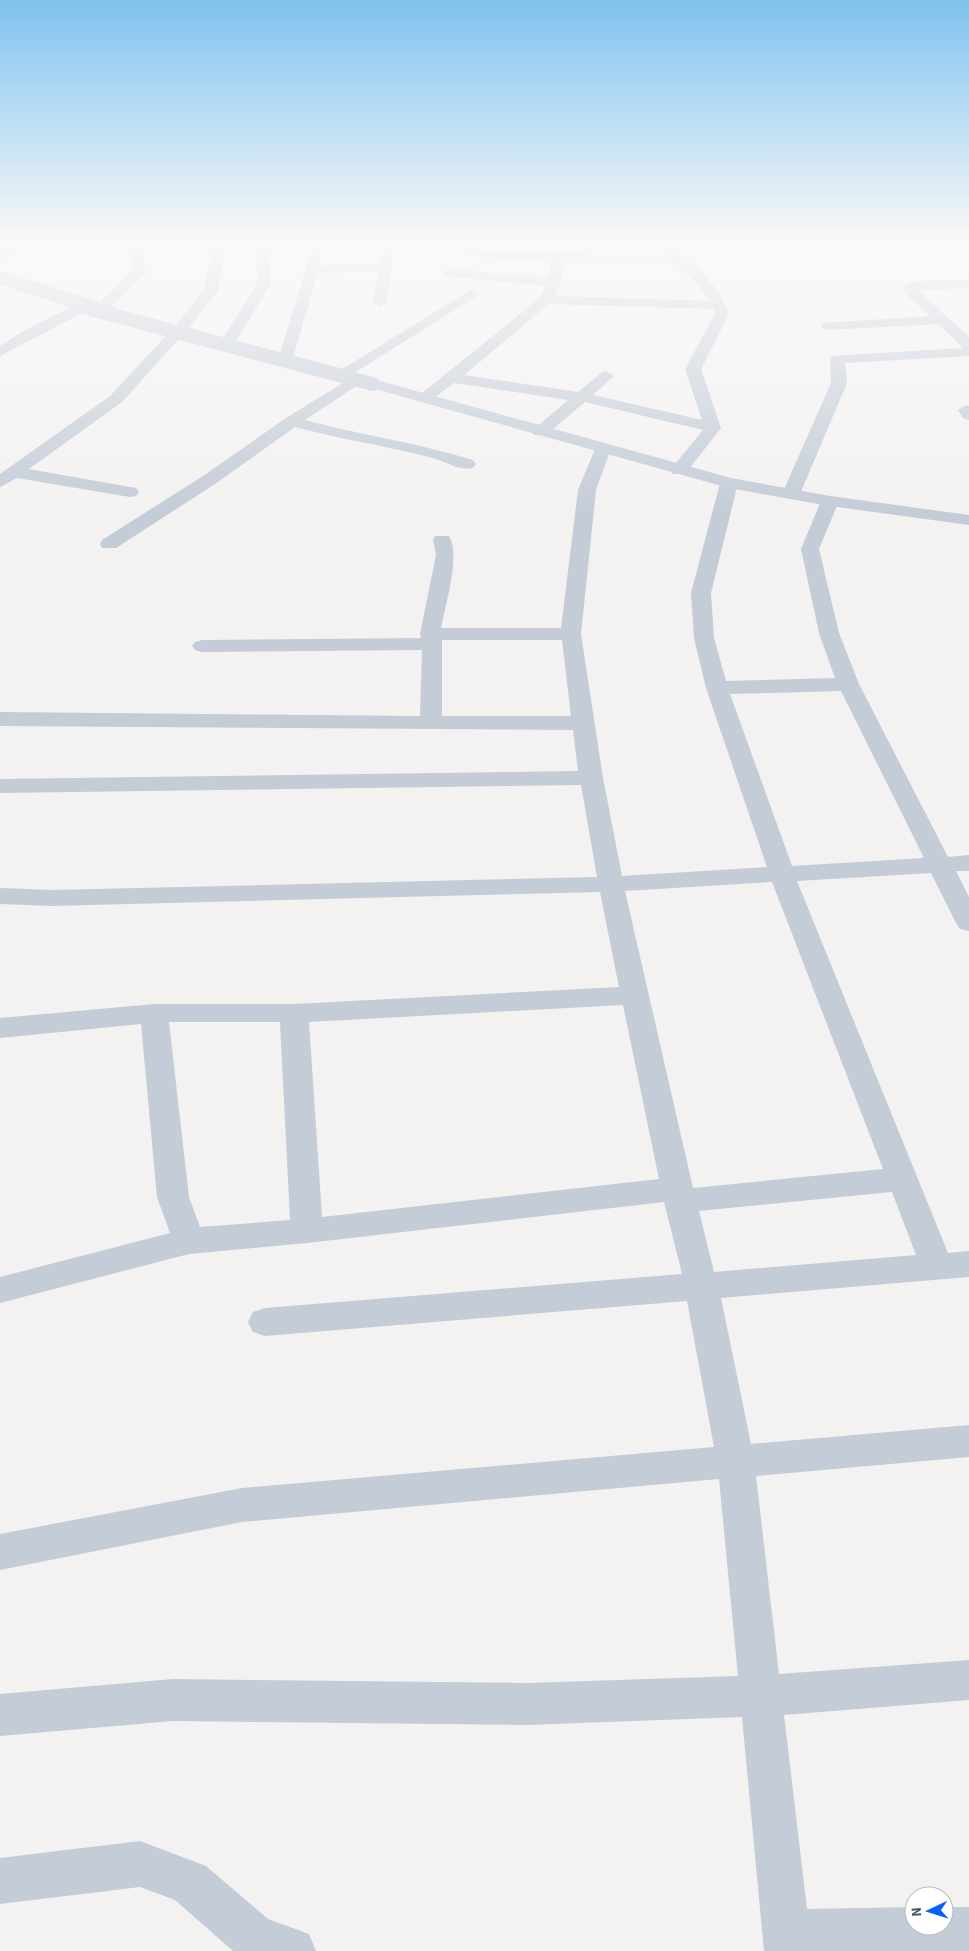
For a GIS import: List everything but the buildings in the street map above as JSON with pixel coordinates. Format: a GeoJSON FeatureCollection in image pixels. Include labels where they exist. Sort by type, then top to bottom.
{"type":"FeatureCollection","features":[{"type":"Feature","properties":{"kind":"street"},"geometry":{"type":"LineString","coordinates":[[0,352],[34,331]]}},
{"type":"Feature","properties":{"kind":"street"},"geometry":{"type":"LineString","coordinates":[[173,331],[358,379],[384,383],[392,390]]}},
{"type":"Feature","properties":{"kind":"street"},"geometry":{"type":"LineString","coordinates":[[0,482],[116,399],[178,331]]}},
{"type":"Feature","properties":{"kind":"street"},"geometry":{"type":"LineString","coordinates":[[191,331],[540,432],[729,483],[969,520]]}},
{"type":"Feature","properties":{"kind":"street"},"geometry":{"type":"LineString","coordinates":[[228,342],[235,331]]}},
{"type":"Feature","properties":{"kind":"street"},"geometry":{"type":"LineString","coordinates":[[286,357],[294,331]]}},
{"type":"Feature","properties":{"kind":"street"},"geometry":{"type":"LineString","coordinates":[[109,544],[209,480],[292,420],[358,379],[422,331]]}},
{"type":"Feature","properties":{"kind":"street"},"geometry":{"type":"LineString","coordinates":[[424,398],[508,331]]}},
{"type":"Feature","properties":{"kind":"street"},"geometry":{"type":"LineString","coordinates":[[713,428],[693,369],[715,331]]}},
{"type":"Feature","properties":{"kind":"street"},"geometry":{"type":"LineString","coordinates":[[953,331],[969,345]]}},
{"type":"Feature","properties":{"kind":"street"},"geometry":{"type":"LineString","coordinates":[[792,494],[838,383],[837,359],[969,352]]}},
{"type":"Feature","properties":{"kind":"street"},"geometry":{"type":"LineString","coordinates":[[540,432],[606,376]]}},
{"type":"Feature","properties":{"kind":"street"},"geometry":{"type":"LineString","coordinates":[[451,378],[582,397],[645,410],[713,428]]}},
{"type":"Feature","properties":{"kind":"street"},"geometry":{"type":"LineString","coordinates":[[292,420],[347,436],[436,454],[467,464]]}},
{"type":"Feature","properties":{"kind":"street"},"geometry":{"type":"LineString","coordinates":[[679,470],[713,428]]}},
{"type":"Feature","properties":{"kind":"street"},"geometry":{"type":"LineString","coordinates":[[603,449],[589,486],[571,634],[585,723],[591,778],[611,884],[679,1195],[701,1285],[736,1463],[787,1942],[969,1930]]}},
{"type":"Feature","properties":{"kind":"street"},"geometry":{"type":"LineString","coordinates":[[15,472],[130,492]]}},
{"type":"Feature","properties":{"kind":"street"},"geometry":{"type":"LineString","coordinates":[[265,1322],[953,1265],[902,1179],[782,873],[718,688],[704,638],[701,593],[729,483]]}},
{"type":"Feature","properties":{"kind":"street"},"geometry":{"type":"LineString","coordinates":[[830,500],[810,549],[829,632],[848,684],[969,923]]}},
{"type":"Feature","properties":{"kind":"street"},"geometry":{"type":"LineString","coordinates":[[431,723],[431,639],[446,555],[442,540]]}},
{"type":"Feature","properties":{"kind":"street"},"geometry":{"type":"LineString","coordinates":[[202,646],[571,634]]}},
{"type":"Feature","properties":{"kind":"street"},"geometry":{"type":"LineString","coordinates":[[718,688],[848,684]]}},
{"type":"Feature","properties":{"kind":"street"},"geometry":{"type":"LineString","coordinates":[[0,718],[585,723]]}},
{"type":"Feature","properties":{"kind":"street"},"geometry":{"type":"LineString","coordinates":[[0,786],[591,778]]}},
{"type":"Feature","properties":{"kind":"street"},"geometry":{"type":"LineString","coordinates":[[0,896],[52,898],[611,884],[969,863]]}},
{"type":"Feature","properties":{"kind":"street"},"geometry":{"type":"LineString","coordinates":[[0,1028],[154,1013],[294,1014],[635,995]]}},
{"type":"Feature","properties":{"kind":"street"},"geometry":{"type":"LineString","coordinates":[[154,1013],[173,1197],[189,1241]]}},
{"type":"Feature","properties":{"kind":"street"},"geometry":{"type":"LineString","coordinates":[[294,1014],[307,1231]]}},
{"type":"Feature","properties":{"kind":"street"},"geometry":{"type":"LineString","coordinates":[[0,1290],[189,1241],[679,1195],[902,1179]]}},
{"type":"Feature","properties":{"kind":"street"},"geometry":{"type":"LineString","coordinates":[[0,1552],[259,1503],[969,1442]]}},
{"type":"Feature","properties":{"kind":"street"},"geometry":{"type":"LineString","coordinates":[[0,1715],[173,1700],[526,1704],[761,1696],[969,1680]]}},
{"type":"Feature","properties":{"kind":"street"},"geometry":{"type":"LineString","coordinates":[[0,1881],[140,1864],[190,1882],[253,1938],[292,1951]]}}]}
